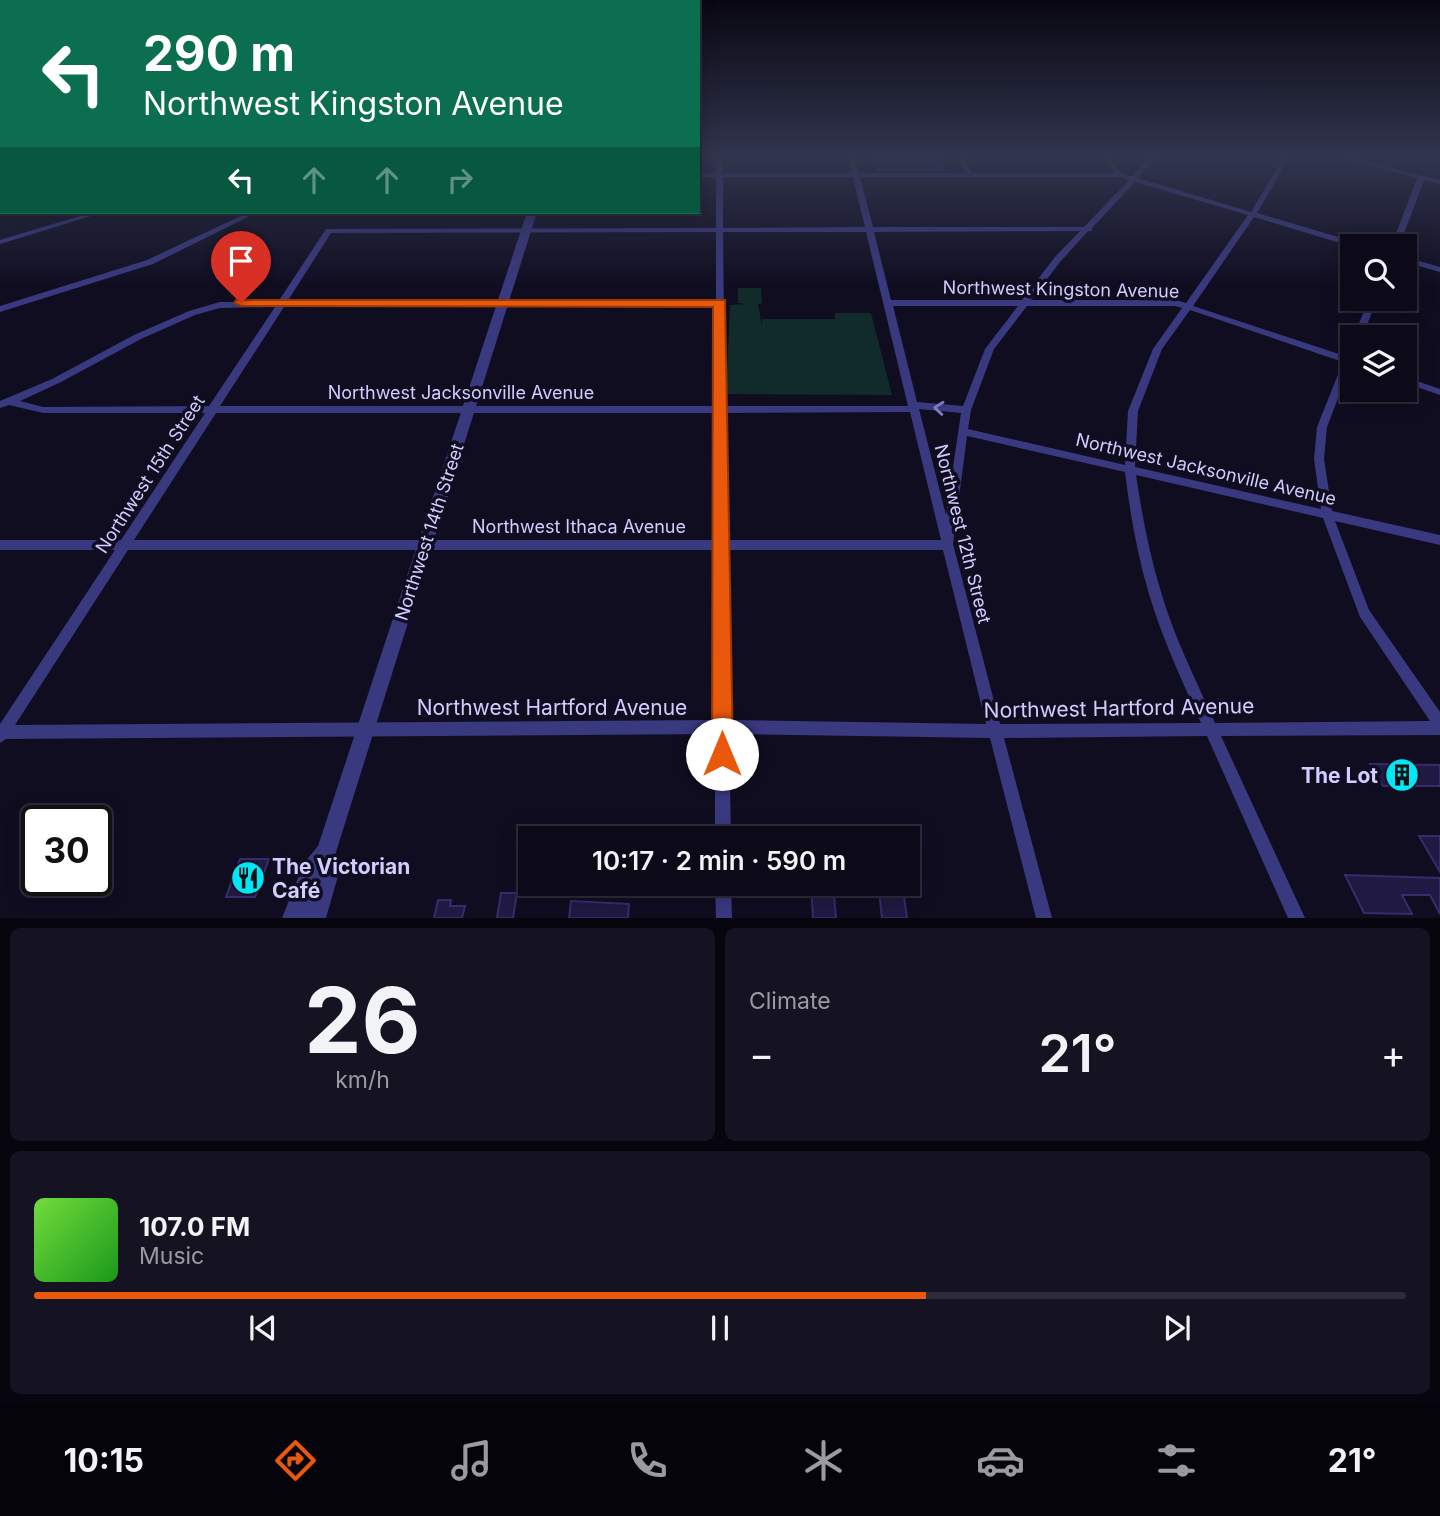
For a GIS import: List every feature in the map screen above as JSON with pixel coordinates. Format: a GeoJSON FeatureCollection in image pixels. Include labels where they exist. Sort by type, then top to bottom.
{"type":"FeatureCollection","features":[{"type":"Feature","properties":{"kind":"street"},"geometry":{"type":"LineString","coordinates":[[719,201],[723,826]]}},
{"type":"Feature","properties":{"kind":"street","name":"Northwest 12th Street"},"geometry":{"type":"LineString","coordinates":[[862,201],[1044,918]]}},
{"type":"Feature","properties":{"kind":"street"},"geometry":{"type":"LineString","coordinates":[[947,545],[966,410],[990,349],[1022,302],[1057,260],[1114,201]]}},
{"type":"Feature","properties":{"kind":"street"},"geometry":{"type":"LineString","coordinates":[[1204,201],[1340,241]]}},
{"type":"Feature","properties":{"kind":"street"},"geometry":{"type":"LineString","coordinates":[[1261,201],[1186,305],[1158,349],[1133,411],[1130,470],[1137,523],[1155,594],[1177,654],[1297,918]]}},
{"type":"Feature","properties":{"kind":"street"},"geometry":{"type":"LineString","coordinates":[[1400,234],[1413,201]]}},
{"type":"Feature","properties":{"kind":"street"},"geometry":{"type":"LineString","coordinates":[[0,242],[93,214]]}},
{"type":"Feature","properties":{"kind":"street"},"geometry":{"type":"LineString","coordinates":[[0,309],[150,262],[250,214]]}},
{"type":"Feature","properties":{"kind":"street","name":"Northwest 14th Street"},"geometry":{"type":"LineString","coordinates":[[293,918],[311,870],[326,852],[531,214]]}},
{"type":"Feature","properties":{"kind":"street"},"geometry":{"type":"LineString","coordinates":[[526,229],[1089,229]]}},
{"type":"Feature","properties":{"kind":"street","name":"Northwest 15th Street"},"geometry":{"type":"LineString","coordinates":[[1,734],[330,231],[526,229]]}},
{"type":"Feature","properties":{"kind":"street"},"geometry":{"type":"LineString","coordinates":[[1417,263],[1440,270]]}},
{"type":"Feature","properties":{"kind":"street"},"geometry":{"type":"LineString","coordinates":[[5,404],[75,374],[197,310],[241,303],[720,303]]}},
{"type":"Feature","properties":{"kind":"street","name":"Northwest Kingston Avenue"},"geometry":{"type":"LineString","coordinates":[[887,303],[1186,305],[1340,358]]}},
{"type":"Feature","properties":{"kind":"street"},"geometry":{"type":"LineString","coordinates":[[1417,384],[1440,392]]}},
{"type":"Feature","properties":{"kind":"street"},"geometry":{"type":"LineString","coordinates":[[1340,385],[1322,427],[1319,459],[1327,514],[1364,612],[1440,726]]}},
{"type":"Feature","properties":{"kind":"street","name":"Northwest Jacksonville Avenue"},"geometry":{"type":"LineString","coordinates":[[5,404],[43,410],[913,407],[966,410]]}},
{"type":"Feature","properties":{"kind":"street","name":"Northwest Jacksonville Avenue"},"geometry":{"type":"LineString","coordinates":[[964,432],[1440,540]]}},
{"type":"Feature","properties":{"kind":"street","name":"Northwest Ithaca Avenue"},"geometry":{"type":"LineString","coordinates":[[0,545],[947,545]]}},
{"type":"Feature","properties":{"kind":"street","name":"Northwest Hartford Avenue"},"geometry":{"type":"LineString","coordinates":[[1,734],[722,726],[997,730],[1440,726]]}},
{"type":"Feature","properties":{"kind":"street","name":"Northwest 14th Street"},"geometry":{"type":"LineString","coordinates":[[315,918],[330,869],[326,852]]}},
{"type":"Feature","properties":{"kind":"street"},"geometry":{"type":"LineString","coordinates":[[723,896],[724,918]]}},
{"type":"Feature","properties":{"kind":"green space"},"geometry":{"type":"Polygon","coordinates":[[[738,288],[761,288],[762,303],[758,304],[762,326],[762,319],[835,319],[835,313],[871,313],[892,395],[726,394],[730,305],[748,304],[738,303],[738,288]]]}},
{"type":"Feature","properties":{"kind":"building","name":"The Lot"},"geometry":{"type":"Polygon","coordinates":[[[1370,764],[1440,765],[1440,786],[1383,786],[1370,764]]]}},
{"type":"Feature","properties":{"kind":"building"},"geometry":{"type":"Polygon","coordinates":[[[1419,836],[1440,836],[1440,872],[1419,836]]]}},
{"type":"Feature","properties":{"kind":"building","name":"The Victorian Café"},"geometry":{"type":"Polygon","coordinates":[[[240,859],[269,859],[255,897],[226,897],[240,859]]]}},
{"type":"Feature","properties":{"kind":"building"},"geometry":{"type":"Polygon","coordinates":[[[1345,875],[1440,878],[1440,914],[1430,895],[1402,895],[1412,914],[1364,913],[1345,875]]]}},
{"type":"Feature","properties":{"kind":"building"},"geometry":{"type":"Polygon","coordinates":[[[501,893],[517,893],[513,918],[497,918],[501,893]]]}},
{"type":"Feature","properties":{"kind":"building"},"geometry":{"type":"Polygon","coordinates":[[[812,896],[834,896],[836,918],[813,918],[812,896]]]}},
{"type":"Feature","properties":{"kind":"building"},"geometry":{"type":"Polygon","coordinates":[[[880,896],[904,896],[907,918],[882,918],[880,896]]]}},
{"type":"Feature","properties":{"kind":"building"},"geometry":{"type":"Polygon","coordinates":[[[438,900],[451,900],[450,906],[465,906],[462,918],[434,918],[438,900]]]}},
{"type":"Feature","properties":{"kind":"building"},"geometry":{"type":"Polygon","coordinates":[[[571,901],[629,904],[628,918],[569,918],[571,901]]]}},
{"type":"Feature","properties":{"kind":"place","name":"The Lot"},"geometry":{"type":"Point","coordinates":[1402,775]}},
{"type":"Feature","properties":{"kind":"place","name":"The Victorian Café"},"geometry":{"type":"Point","coordinates":[248,878]}},
{"type":"Feature","properties":{"kind":"route"},"geometry":{"type":"LineString","coordinates":[[241,303],[720,303],[722,754]]}}]}
